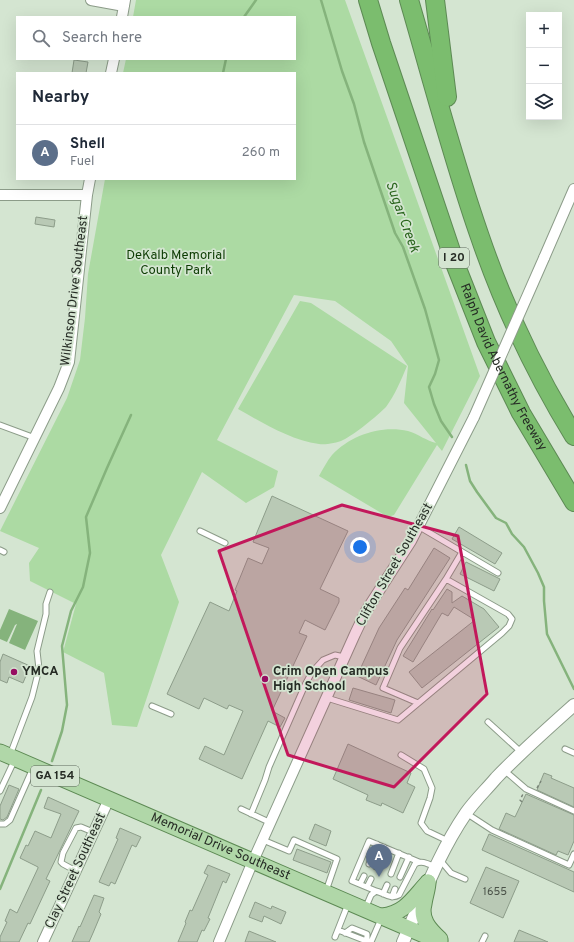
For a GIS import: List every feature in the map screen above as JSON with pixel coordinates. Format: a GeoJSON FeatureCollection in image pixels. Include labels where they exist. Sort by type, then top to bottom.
{"type":"FeatureCollection","features":[{"type":"Feature","properties":{"kind":"highway"},"geometry":{"type":"LineString","coordinates":[[357,0],[408,122]]}},
{"type":"Feature","properties":{"kind":"highway","name":"Ralph David Abernathy Freeway"},"geometry":{"type":"LineString","coordinates":[[368,0],[456,266],[486,342],[521,414],[574,502]]}},
{"type":"Feature","properties":{"kind":"highway","name":"I 20"},"geometry":{"type":"LineString","coordinates":[[409,0],[480,239],[503,298],[531,359],[556,407],[574,436]]}},
{"type":"Feature","properties":{"kind":"highway"},"geometry":{"type":"LineString","coordinates":[[435,0],[452,148]]}},
{"type":"Feature","properties":{"kind":"main road","name":"Memorial Drive Southeast"},"geometry":{"type":"LineString","coordinates":[[8,756],[440,942]]}},
{"type":"Feature","properties":{"kind":"main road"},"geometry":{"type":"LineString","coordinates":[[382,916],[400,912],[428,882]]}},
{"type":"Feature","properties":{"kind":"main road"},"geometry":{"type":"LineString","coordinates":[[428,882],[428,888],[423,904],[425,922],[444,942]]}},
{"type":"Feature","properties":{"kind":"street"},"geometry":{"type":"LineString","coordinates":[[91,0],[125,3],[122,16]]}},
{"type":"Feature","properties":{"kind":"street"},"geometry":{"type":"LineString","coordinates":[[111,72],[114,60]]}},
{"type":"Feature","properties":{"kind":"street","name":"Wilkinson Drive Southeast"},"geometry":{"type":"LineString","coordinates":[[0,508],[59,388],[69,362],[90,180]]}},
{"type":"Feature","properties":{"kind":"street","name":"Clifton Street Southeast"},"geometry":{"type":"LineString","coordinates":[[219,942],[344,657],[366,611],[398,563],[474,417],[574,189]]}},
{"type":"Feature","properties":{"kind":"street"},"geometry":{"type":"LineString","coordinates":[[0,195],[87,195]]}},
{"type":"Feature","properties":{"kind":"street"},"geometry":{"type":"LineString","coordinates":[[403,942],[437,863],[466,813],[475,801],[521,752],[574,705]]}},
{"type":"Feature","properties":{"kind":"street","name":"Clay Street Southeast"},"geometry":{"type":"LineString","coordinates":[[43,942],[109,800]]}},
{"type":"Feature","properties":{"kind":"lane"},"geometry":{"type":"LineString","coordinates":[[0,425],[35,438]]}},
{"type":"Feature","properties":{"kind":"lane"},"geometry":{"type":"LineString","coordinates":[[418,526],[498,573]]}},
{"type":"Feature","properties":{"kind":"lane"},"geometry":{"type":"LineString","coordinates":[[200,531],[225,542]]}},
{"type":"Feature","properties":{"kind":"lane"},"geometry":{"type":"LineString","coordinates":[[418,704],[383,688],[400,648],[462,552]]}},
{"type":"Feature","properties":{"kind":"lane"},"geometry":{"type":"LineString","coordinates":[[327,698],[398,720],[509,626],[512,619],[508,614],[446,578]]}},
{"type":"Feature","properties":{"kind":"lane"},"geometry":{"type":"LineString","coordinates":[[0,791],[8,756],[32,696],[39,669],[37,651],[46,614],[46,604],[50,592]]}},
{"type":"Feature","properties":{"kind":"lane"},"geometry":{"type":"LineString","coordinates":[[251,814],[269,767],[312,672],[323,660],[335,655],[344,657]]}},
{"type":"Feature","properties":{"kind":"lane"},"geometry":{"type":"LineString","coordinates":[[152,706],[171,714]]}},
{"type":"Feature","properties":{"kind":"lane"},"geometry":{"type":"LineString","coordinates":[[488,722],[521,752]]}},
{"type":"Feature","properties":{"kind":"lane"},"geometry":{"type":"LineString","coordinates":[[565,749],[574,753]]}},
{"type":"Feature","properties":{"kind":"lane"},"geometry":{"type":"LineString","coordinates":[[401,755],[424,769],[432,788],[422,823],[427,831],[448,842]]}},
{"type":"Feature","properties":{"kind":"lane"},"geometry":{"type":"LineString","coordinates":[[0,824],[5,824],[10,820],[33,767]]}},
{"type":"Feature","properties":{"kind":"lane"},"geometry":{"type":"LineString","coordinates":[[504,770],[526,789],[574,811]]}},
{"type":"Feature","properties":{"kind":"lane"},"geometry":{"type":"LineString","coordinates":[[241,809],[270,823]]}},
{"type":"Feature","properties":{"kind":"lane"},"geometry":{"type":"LineString","coordinates":[[466,813],[492,830],[572,866],[574,854]]}},
{"type":"Feature","properties":{"kind":"lane"},"geometry":{"type":"LineString","coordinates":[[76,871],[61,862],[63,853],[76,828],[80,827],[93,832]]}},
{"type":"Feature","properties":{"kind":"lane"},"geometry":{"type":"LineString","coordinates":[[263,840],[289,851],[294,840],[337,859],[326,892]]}},
{"type":"Feature","properties":{"kind":"lane"},"geometry":{"type":"LineString","coordinates":[[419,862],[412,868],[399,895],[395,897],[383,894],[352,881],[369,841],[419,862],[437,863],[451,873],[465,879]]}},
{"type":"Feature","properties":{"kind":"lane"},"geometry":{"type":"LineString","coordinates":[[369,864],[377,844]]}},
{"type":"Feature","properties":{"kind":"lane"},"geometry":{"type":"LineString","coordinates":[[376,867],[384,847]]}},
{"type":"Feature","properties":{"kind":"lane"},"geometry":{"type":"LineString","coordinates":[[391,874],[399,854]]}},
{"type":"Feature","properties":{"kind":"lane"},"geometry":{"type":"LineString","coordinates":[[400,877],[409,858]]}},
{"type":"Feature","properties":{"kind":"lane"},"geometry":{"type":"LineString","coordinates":[[360,884],[364,876]]}},
{"type":"Feature","properties":{"kind":"lane"},"geometry":{"type":"LineString","coordinates":[[367,887],[371,879]]}},
{"type":"Feature","properties":{"kind":"lane"},"geometry":{"type":"LineString","coordinates":[[383,894],[387,885]]}},
{"type":"Feature","properties":{"kind":"lane"},"geometry":{"type":"LineString","coordinates":[[392,897],[395,889]]}},
{"type":"Feature","properties":{"kind":"lane"},"geometry":{"type":"LineString","coordinates":[[365,909],[371,895],[376,891]]}},
{"type":"Feature","properties":{"kind":"lane"},"geometry":{"type":"LineString","coordinates":[[335,937],[349,902]]}},
{"type":"Feature","properties":{"kind":"lane"},"geometry":{"type":"LineString","coordinates":[[338,930],[369,942],[382,916]]}},
{"type":"Feature","properties":{"kind":"lane"},"geometry":{"type":"LineString","coordinates":[[482,942],[485,936]]}},
{"type":"Feature","properties":{"kind":"highlighted area"},"geometry":{"type":"Polygon","coordinates":[[[342,505],[458,536],[487,694],[394,787],[288,755],[219,551],[342,505]]]}},
{"type":"Feature","properties":{"kind":"green space","name":"DeKalb Memorial County Park"},"geometry":{"type":"Polygon","coordinates":[[[136,0],[345,0],[480,376],[442,451],[437,445],[394,515],[388,517],[319,476],[332,455],[348,442],[367,433],[387,429],[398,429],[412,432],[436,443],[404,403],[408,366],[391,341],[335,301],[294,295],[217,440],[278,471],[274,487],[246,503],[202,472],[161,555],[179,602],[137,727],[112,725],[104,673],[63,652],[76,604],[30,581],[29,563],[39,548],[0,531],[67,398],[80,360],[88,274],[105,180],[296,180],[296,72],[123,72],[126,60],[296,60],[296,16],[133,16],[136,0]]]}},
{"type":"Feature","properties":{"kind":"green space"},"geometry":{"type":"Polygon","coordinates":[[[300,301],[311,303],[407,366],[386,407],[353,434],[334,443],[319,444],[298,439],[257,420],[238,409],[300,301]]]}},
{"type":"Feature","properties":{"kind":"shaded area"},"geometry":{"type":"Polygon","coordinates":[[[9,609],[38,621],[25,650],[9,643],[17,624],[15,625],[7,642],[0,639],[0,630],[9,609]]]}},
{"type":"Feature","properties":{"kind":"building"},"geometry":{"type":"Polygon","coordinates":[[[74,60],[88,62],[86,72],[72,72],[74,60]]]}},
{"type":"Feature","properties":{"kind":"building"},"geometry":{"type":"Polygon","coordinates":[[[36,217],[55,220],[54,227],[35,224],[36,217]]]}},
{"type":"Feature","properties":{"kind":"building"},"geometry":{"type":"Polygon","coordinates":[[[272,496],[348,531],[320,589],[339,598],[339,602],[325,630],[305,620],[299,633],[307,636],[272,711],[285,718],[280,727],[268,721],[242,779],[199,759],[205,746],[224,755],[243,711],[229,705],[227,709],[204,698],[199,709],[167,694],[210,602],[229,611],[237,591],[235,590],[248,558],[262,564],[269,548],[253,542],[272,496]]]}},
{"type":"Feature","properties":{"kind":"building"},"geometry":{"type":"Polygon","coordinates":[[[459,527],[502,553],[495,564],[452,539],[459,527]]]}},
{"type":"Feature","properties":{"kind":"building"},"geometry":{"type":"Polygon","coordinates":[[[434,548],[450,558],[397,640],[376,685],[357,676],[379,628],[405,588],[408,590],[434,548]]]}},
{"type":"Feature","properties":{"kind":"building"},"geometry":{"type":"Polygon","coordinates":[[[466,562],[500,579],[494,591],[460,574],[466,562]]]}},
{"type":"Feature","properties":{"kind":"building"},"geometry":{"type":"Polygon","coordinates":[[[447,589],[452,592],[452,603],[462,596],[484,609],[499,627],[422,688],[409,672],[475,620],[454,607],[448,616],[442,613],[413,662],[403,656],[432,609],[433,610],[447,589]]]}},
{"type":"Feature","properties":{"kind":"building","name":"YMCA"},"geometry":{"type":"Polygon","coordinates":[[[3,654],[30,666],[23,683],[9,677],[7,683],[0,680],[0,662],[3,654]]]}},
{"type":"Feature","properties":{"kind":"building"},"geometry":{"type":"Polygon","coordinates":[[[353,688],[395,700],[391,713],[349,700],[353,688]]]}},
{"type":"Feature","properties":{"kind":"building"},"geometry":{"type":"Polygon","coordinates":[[[348,744],[411,773],[407,783],[415,787],[403,813],[382,803],[381,806],[366,800],[368,795],[333,779],[348,744]]]}},
{"type":"Feature","properties":{"kind":"building"},"geometry":{"type":"Polygon","coordinates":[[[544,773],[552,776],[551,778],[574,788],[574,807],[537,790],[544,773]]]}},
{"type":"Feature","properties":{"kind":"building"},"geometry":{"type":"Polygon","coordinates":[[[9,785],[19,789],[7,817],[3,820],[0,819],[0,806],[9,785]]]}},
{"type":"Feature","properties":{"kind":"building"},"geometry":{"type":"Polygon","coordinates":[[[526,794],[574,815],[574,841],[568,855],[558,851],[556,855],[499,829],[506,813],[515,817],[526,794]]]}},
{"type":"Feature","properties":{"kind":"building"},"geometry":{"type":"Polygon","coordinates":[[[48,797],[79,811],[46,879],[50,881],[30,924],[28,923],[19,942],[0,942],[0,937],[7,922],[5,921],[10,909],[17,913],[38,868],[20,858],[26,845],[28,846],[35,831],[51,838],[61,814],[44,808],[48,797]]]}},
{"type":"Feature","properties":{"kind":"building"},"geometry":{"type":"Polygon","coordinates":[[[315,824],[331,831],[326,846],[309,839],[315,824]]]}},
{"type":"Feature","properties":{"kind":"building"},"geometry":{"type":"Polygon","coordinates":[[[120,828],[141,837],[136,847],[132,845],[115,884],[111,882],[109,886],[99,882],[118,839],[116,838],[120,828]]]}},
{"type":"Feature","properties":{"kind":"building"},"geometry":{"type":"Polygon","coordinates":[[[489,834],[574,872],[574,892],[482,850],[489,834]]]}},
{"type":"Feature","properties":{"kind":"building"},"geometry":{"type":"Polygon","coordinates":[[[297,849],[331,862],[327,873],[293,860],[297,849]]]}},
{"type":"Feature","properties":{"kind":"building"},"geometry":{"type":"Polygon","coordinates":[[[208,865],[230,874],[226,883],[223,881],[208,918],[210,919],[204,931],[202,930],[197,942],[178,942],[190,910],[192,911],[208,875],[204,873],[208,865]]]}},
{"type":"Feature","properties":{"kind":"building"},"geometry":{"type":"Polygon","coordinates":[[[486,867],[519,881],[503,918],[470,903],[486,867]]]}},
{"type":"Feature","properties":{"kind":"building"},"geometry":{"type":"Polygon","coordinates":[[[94,895],[104,898],[99,912],[101,914],[89,942],[72,942],[79,926],[80,927],[94,895]]]}},
{"type":"Feature","properties":{"kind":"building"},"geometry":{"type":"Polygon","coordinates":[[[255,902],[271,909],[272,906],[286,912],[281,924],[264,916],[262,922],[249,917],[255,902]]]}},
{"type":"Feature","properties":{"kind":"building"},"geometry":{"type":"Polygon","coordinates":[[[519,930],[548,942],[514,942],[519,930]]]}},
{"type":"Feature","properties":{"kind":"building"},"geometry":{"type":"Polygon","coordinates":[[[249,931],[276,942],[245,942],[249,931]]]}},
{"type":"Feature","properties":{"kind":"waterway"},"geometry":{"type":"LineString","coordinates":[[245,16],[256,0]]}},
{"type":"Feature","properties":{"kind":"waterway","name":"Sugar Creek"},"geometry":{"type":"LineString","coordinates":[[321,0],[342,71],[354,104],[364,142],[395,233],[403,247],[425,309],[439,360],[429,387],[441,421],[452,437]]}},
{"type":"Feature","properties":{"kind":"waterway"},"geometry":{"type":"LineString","coordinates":[[223,72],[226,60]]}},
{"type":"Feature","properties":{"kind":"waterway"},"geometry":{"type":"LineString","coordinates":[[52,761],[62,731],[67,705],[62,646],[71,611],[83,587],[90,553],[86,517],[131,415]]}},
{"type":"Feature","properties":{"kind":"waterway","name":"Sugar Creek"},"geometry":{"type":"LineString","coordinates":[[466,465],[470,481],[477,492],[496,518],[506,523],[512,534],[524,547],[538,573],[544,587],[547,634],[574,689]]}},
{"type":"Feature","properties":{"kind":"waterway"},"geometry":{"type":"LineString","coordinates":[[0,889],[41,790]]}},
{"type":"Feature","properties":{"kind":"place","name":"YMCA"},"geometry":{"type":"Point","coordinates":[14,672]}},
{"type":"Feature","properties":{"kind":"place","name":"Crim Open Campus High School"},"geometry":{"type":"Point","coordinates":[265,679]}},
{"type":"Feature","properties":{"kind":"place","name":"Shell"},"geometry":{"type":"Point","coordinates":[379,877]}}]}
